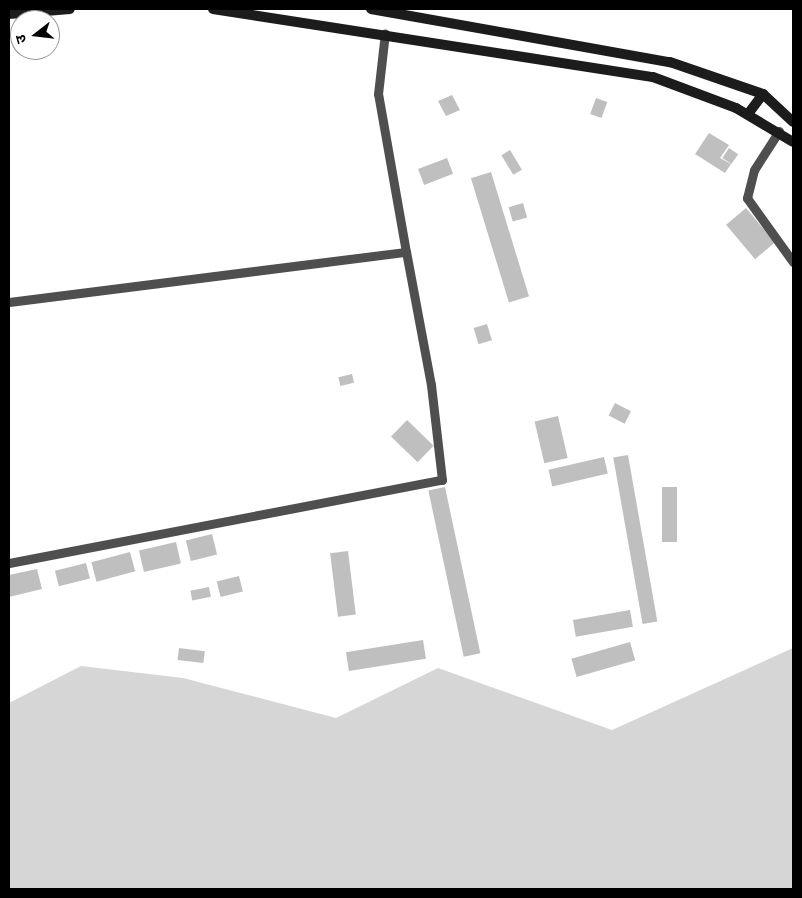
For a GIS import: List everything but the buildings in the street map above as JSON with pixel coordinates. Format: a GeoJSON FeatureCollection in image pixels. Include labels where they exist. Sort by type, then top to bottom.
{"type":"FeatureCollection","features":[{"type":"Feature","properties":{"kind":"main road"},"geometry":{"type":"LineString","coordinates":[[9,14],[70,9]]}},
{"type":"Feature","properties":{"kind":"main road"},"geometry":{"type":"LineString","coordinates":[[213,9],[385,33],[653,77],[748,114],[779,131],[793,142]]}},
{"type":"Feature","properties":{"kind":"main road"},"geometry":{"type":"LineString","coordinates":[[371,9],[670,62],[764,94],[793,122]]}},
{"type":"Feature","properties":{"kind":"main road"},"geometry":{"type":"LineString","coordinates":[[748,114],[764,94]]}},
{"type":"Feature","properties":{"kind":"lane"},"geometry":{"type":"LineString","coordinates":[[9,563],[442,480],[431,385],[378,94],[385,33]]}},
{"type":"Feature","properties":{"kind":"lane"},"geometry":{"type":"LineString","coordinates":[[779,131],[754,170],[747,198],[793,262]]}},
{"type":"Feature","properties":{"kind":"lane"},"geometry":{"type":"LineString","coordinates":[[9,302],[406,252]]}},
{"type":"Feature","properties":{"kind":"shaded area"},"geometry":{"type":"Polygon","coordinates":[[[793,648],[793,889],[9,889],[9,703],[81,666],[183,678],[336,718],[438,668],[612,730],[793,648]]]}}]}
